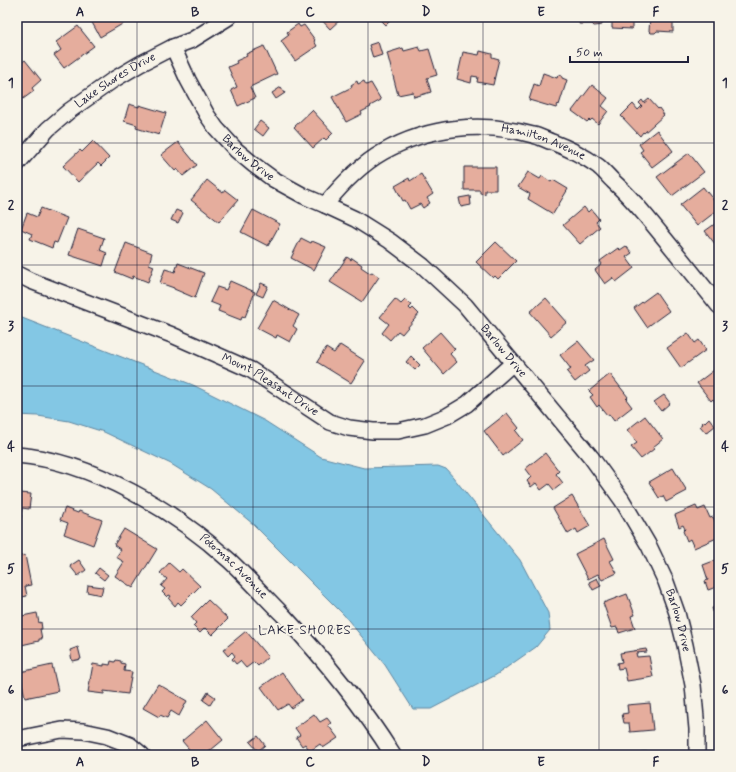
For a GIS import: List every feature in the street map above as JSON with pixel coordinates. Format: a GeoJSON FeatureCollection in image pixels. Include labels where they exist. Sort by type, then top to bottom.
{"type":"FeatureCollection","features":[{"type":"Feature","properties":{"kind":"street","name":"Lake Shores Drive"},"geometry":{"type":"LineString","coordinates":[[17,164],[48,129],[69,111],[113,80],[173,47],[192,40],[229,17]]}},
{"type":"Feature","properties":{"kind":"street","name":"Barlow Drive"},"geometry":{"type":"LineString","coordinates":[[173,47],[188,80],[207,115],[216,128],[236,150],[273,179],[304,196],[325,204],[355,219],[390,241],[423,266],[465,305],[591,458],[622,500],[649,546],[666,582],[677,613],[693,685],[697,729],[697,755]]}},
{"type":"Feature","properties":{"kind":"street","name":"Hamilton Avenue"},"geometry":{"type":"LineString","coordinates":[[325,204],[341,185],[361,167],[382,152],[406,140],[432,132],[465,128],[512,130],[534,135],[565,147],[599,167],[631,199],[719,306]]}},
{"type":"Feature","properties":{"kind":"street","name":"Mount Pleasant Drive"},"geometry":{"type":"LineString","coordinates":[[17,274],[31,281],[172,336],[251,370],[330,422],[349,428],[373,431],[398,431],[425,425],[447,416],[467,404],[513,363]]}},
{"type":"Feature","properties":{"kind":"street","name":"Potomac Avenue"},"geometry":{"type":"LineString","coordinates":[[17,455],[59,462],[91,473],[129,490],[159,507],[198,534],[230,561],[312,647],[348,691],[382,737],[393,755]]}},
{"type":"Feature","properties":{"kind":"street"},"geometry":{"type":"LineString","coordinates":[[17,739],[62,730],[82,731],[107,736],[130,745],[142,755]]}},
{"type":"Feature","properties":{"kind":"water"},"geometry":{"type":"Polygon","coordinates":[[[17,316],[193,385],[265,421],[321,457],[364,468],[438,466],[446,469],[520,560],[548,613],[550,630],[536,647],[496,675],[431,709],[413,709],[385,665],[344,615],[253,524],[211,489],[171,464],[104,432],[69,421],[38,416],[17,415],[17,316]]]}},
{"type":"Feature","properties":{"kind":"building"},"geometry":{"type":"Polygon","coordinates":[[[89,17],[129,17],[131,19],[100,37],[89,17]]]}},
{"type":"Feature","properties":{"kind":"building"},"geometry":{"type":"Polygon","coordinates":[[[319,17],[343,17],[330,29],[319,17]]]}},
{"type":"Feature","properties":{"kind":"building"},"geometry":{"type":"Polygon","coordinates":[[[386,17],[390,21],[386,25],[382,21],[386,17]]]}},
{"type":"Feature","properties":{"kind":"building"},"geometry":{"type":"Polygon","coordinates":[[[576,17],[602,17],[602,25],[594,26],[592,24],[579,24],[580,18],[576,17]]]}},
{"type":"Feature","properties":{"kind":"building"},"geometry":{"type":"Polygon","coordinates":[[[612,17],[640,17],[640,20],[632,19],[632,29],[612,28],[612,17]]]}},
{"type":"Feature","properties":{"kind":"building"},"geometry":{"type":"Polygon","coordinates":[[[650,17],[678,18],[673,18],[673,32],[657,31],[655,33],[651,33],[649,31],[650,17]]]}},
{"type":"Feature","properties":{"kind":"building"},"geometry":{"type":"Polygon","coordinates":[[[298,24],[300,27],[304,25],[315,40],[314,41],[317,46],[295,61],[281,41],[289,35],[287,32],[298,24]]]}},
{"type":"Feature","properties":{"kind":"building"},"geometry":{"type":"Polygon","coordinates":[[[78,26],[94,46],[64,68],[54,55],[61,50],[56,42],[78,26]]]}},
{"type":"Feature","properties":{"kind":"building"},"geometry":{"type":"Polygon","coordinates":[[[378,42],[382,55],[373,58],[369,45],[378,42]]]}},
{"type":"Feature","properties":{"kind":"building"},"geometry":{"type":"Polygon","coordinates":[[[264,46],[277,74],[250,87],[255,98],[238,106],[231,90],[237,87],[228,67],[247,56],[246,54],[264,46]]]}},
{"type":"Feature","properties":{"kind":"building"},"geometry":{"type":"Polygon","coordinates":[[[419,47],[421,51],[429,49],[437,75],[427,78],[431,92],[414,97],[413,92],[398,95],[387,53],[403,48],[404,51],[419,47]]]}},
{"type":"Feature","properties":{"kind":"building"},"geometry":{"type":"Polygon","coordinates":[[[480,51],[492,54],[492,57],[499,59],[493,85],[477,82],[478,77],[472,76],[471,83],[457,79],[463,52],[479,55],[480,51]]]}},
{"type":"Feature","properties":{"kind":"building"},"geometry":{"type":"Polygon","coordinates":[[[25,60],[41,80],[32,88],[34,91],[23,99],[17,92],[17,66],[25,60]]]}},
{"type":"Feature","properties":{"kind":"building"},"geometry":{"type":"Polygon","coordinates":[[[543,73],[557,78],[558,75],[562,76],[562,78],[567,80],[559,105],[558,104],[556,108],[529,100],[534,84],[539,86],[543,73]]]}},
{"type":"Feature","properties":{"kind":"building"},"geometry":{"type":"Polygon","coordinates":[[[357,81],[358,84],[364,81],[366,85],[371,83],[381,100],[361,112],[362,114],[346,122],[332,97],[352,87],[351,85],[357,81]]]}},
{"type":"Feature","properties":{"kind":"building"},"geometry":{"type":"Polygon","coordinates":[[[592,85],[608,98],[602,106],[608,111],[598,124],[592,119],[587,122],[572,111],[592,85]]]}},
{"type":"Feature","properties":{"kind":"building"},"geometry":{"type":"Polygon","coordinates":[[[281,87],[285,93],[276,99],[272,93],[281,87]]]}},
{"type":"Feature","properties":{"kind":"building"},"geometry":{"type":"Polygon","coordinates":[[[649,99],[664,115],[640,136],[621,116],[633,104],[638,110],[642,106],[639,103],[642,100],[644,103],[649,99]]]}},
{"type":"Feature","properties":{"kind":"building"},"geometry":{"type":"Polygon","coordinates":[[[129,104],[139,107],[139,105],[166,113],[159,135],[136,128],[137,125],[124,121],[129,104]]]}},
{"type":"Feature","properties":{"kind":"building"},"geometry":{"type":"Polygon","coordinates":[[[312,110],[333,133],[326,140],[324,138],[313,148],[294,127],[312,110]]]}},
{"type":"Feature","properties":{"kind":"building"},"geometry":{"type":"Polygon","coordinates":[[[260,121],[269,128],[263,136],[254,129],[260,121]]]}},
{"type":"Feature","properties":{"kind":"building"},"geometry":{"type":"Polygon","coordinates":[[[657,130],[673,151],[652,167],[640,152],[643,150],[639,144],[657,130]]]}},
{"type":"Feature","properties":{"kind":"building"},"geometry":{"type":"Polygon","coordinates":[[[93,141],[109,158],[101,166],[98,163],[78,182],[63,166],[80,150],[82,152],[93,141]]]}},
{"type":"Feature","properties":{"kind":"building"},"geometry":{"type":"Polygon","coordinates":[[[178,142],[197,165],[183,176],[177,169],[175,171],[161,155],[178,142]]]}},
{"type":"Feature","properties":{"kind":"building"},"geometry":{"type":"Polygon","coordinates":[[[689,153],[704,172],[672,196],[657,177],[689,153]]]}},
{"type":"Feature","properties":{"kind":"building"},"geometry":{"type":"Polygon","coordinates":[[[464,167],[496,167],[496,190],[485,190],[485,194],[480,193],[480,190],[464,190],[464,167]]]}},
{"type":"Feature","properties":{"kind":"building"},"geometry":{"type":"Polygon","coordinates":[[[528,172],[540,179],[542,176],[551,182],[553,180],[568,189],[553,214],[528,199],[530,194],[518,187],[528,172]]]}},
{"type":"Feature","properties":{"kind":"building"},"geometry":{"type":"Polygon","coordinates":[[[421,174],[433,194],[427,198],[430,203],[423,208],[420,204],[410,209],[405,200],[403,201],[395,186],[409,178],[410,181],[421,174]]]}},
{"type":"Feature","properties":{"kind":"building"},"geometry":{"type":"Polygon","coordinates":[[[207,180],[223,193],[225,190],[238,200],[219,222],[191,200],[207,180]]]}},
{"type":"Feature","properties":{"kind":"building"},"geometry":{"type":"Polygon","coordinates":[[[703,187],[719,209],[697,226],[680,205],[703,187]]]}},
{"type":"Feature","properties":{"kind":"building"},"geometry":{"type":"Polygon","coordinates":[[[470,196],[471,205],[461,207],[459,198],[470,196]]]}},
{"type":"Feature","properties":{"kind":"building"},"geometry":{"type":"Polygon","coordinates":[[[584,207],[588,212],[591,209],[599,219],[596,222],[600,227],[580,244],[563,225],[584,207]]]}},
{"type":"Feature","properties":{"kind":"building"},"geometry":{"type":"Polygon","coordinates":[[[41,208],[67,218],[57,243],[54,242],[52,248],[30,239],[32,234],[21,229],[27,213],[37,217],[41,208]]]}},
{"type":"Feature","properties":{"kind":"building"},"geometry":{"type":"Polygon","coordinates":[[[176,210],[183,213],[178,223],[171,220],[176,210]]]}},
{"type":"Feature","properties":{"kind":"building"},"geometry":{"type":"Polygon","coordinates":[[[253,210],[280,224],[268,246],[241,232],[253,210]]]}},
{"type":"Feature","properties":{"kind":"building"},"geometry":{"type":"Polygon","coordinates":[[[719,221],[719,249],[705,231],[719,221]]]}},
{"type":"Feature","properties":{"kind":"building"},"geometry":{"type":"Polygon","coordinates":[[[78,229],[104,238],[100,250],[107,253],[103,266],[69,255],[78,229]]]}},
{"type":"Feature","properties":{"kind":"building"},"geometry":{"type":"Polygon","coordinates":[[[301,238],[311,243],[312,241],[326,247],[314,270],[291,258],[301,238]]]}},
{"type":"Feature","properties":{"kind":"building"},"geometry":{"type":"Polygon","coordinates":[[[496,242],[516,261],[498,279],[495,276],[493,278],[476,262],[496,242]]]}},
{"type":"Feature","properties":{"kind":"building"},"geometry":{"type":"Polygon","coordinates":[[[126,243],[152,253],[149,264],[154,266],[148,282],[133,276],[132,279],[115,272],[126,243]]]}},
{"type":"Feature","properties":{"kind":"building"},"geometry":{"type":"Polygon","coordinates":[[[626,246],[632,253],[626,257],[634,268],[616,282],[613,278],[605,284],[595,270],[602,264],[600,261],[618,248],[620,250],[626,246]]]}},
{"type":"Feature","properties":{"kind":"building"},"geometry":{"type":"Polygon","coordinates":[[[347,257],[351,260],[352,258],[362,265],[361,267],[379,277],[362,302],[330,282],[347,257]]]}},
{"type":"Feature","properties":{"kind":"building"},"geometry":{"type":"Polygon","coordinates":[[[178,263],[204,273],[195,298],[160,283],[165,269],[175,272],[178,263]]]}},
{"type":"Feature","properties":{"kind":"building"},"geometry":{"type":"Polygon","coordinates":[[[230,281],[255,292],[245,317],[242,316],[241,320],[218,311],[220,306],[210,302],[217,287],[226,290],[230,281]]]}},
{"type":"Feature","properties":{"kind":"building"},"geometry":{"type":"Polygon","coordinates":[[[261,283],[268,286],[263,297],[256,294],[261,283]]]}},
{"type":"Feature","properties":{"kind":"building"},"geometry":{"type":"Polygon","coordinates":[[[656,292],[669,311],[647,327],[634,308],[656,292]]]}},
{"type":"Feature","properties":{"kind":"building"},"geometry":{"type":"Polygon","coordinates":[[[546,298],[567,322],[551,336],[530,312],[546,298]]]}},
{"type":"Feature","properties":{"kind":"building"},"geometry":{"type":"Polygon","coordinates":[[[395,299],[401,304],[405,300],[412,305],[409,308],[411,310],[413,308],[419,314],[402,334],[398,331],[390,340],[382,333],[389,324],[380,317],[395,299]]]}},
{"type":"Feature","properties":{"kind":"building"},"geometry":{"type":"Polygon","coordinates":[[[273,300],[299,315],[293,326],[297,329],[290,342],[277,335],[276,338],[257,328],[273,300]]]}},
{"type":"Feature","properties":{"kind":"building"},"geometry":{"type":"Polygon","coordinates":[[[440,332],[455,349],[450,354],[457,362],[444,374],[422,348],[440,332]]]}},
{"type":"Feature","properties":{"kind":"building"},"geometry":{"type":"Polygon","coordinates":[[[688,333],[695,343],[699,340],[706,350],[681,368],[667,348],[688,333]]]}},
{"type":"Feature","properties":{"kind":"building"},"geometry":{"type":"Polygon","coordinates":[[[578,341],[594,360],[585,366],[589,371],[575,382],[567,372],[571,369],[560,355],[578,341]]]}},
{"type":"Feature","properties":{"kind":"building"},"geometry":{"type":"Polygon","coordinates":[[[340,345],[365,361],[351,383],[317,362],[326,348],[334,353],[340,345]]]}},
{"type":"Feature","properties":{"kind":"building"},"geometry":{"type":"Polygon","coordinates":[[[411,356],[420,365],[415,370],[406,362],[411,356]]]}},
{"type":"Feature","properties":{"kind":"building"},"geometry":{"type":"Polygon","coordinates":[[[718,367],[719,407],[713,399],[711,401],[697,383],[718,367]]]}},
{"type":"Feature","properties":{"kind":"building"},"geometry":{"type":"Polygon","coordinates":[[[610,374],[628,397],[626,399],[632,407],[614,421],[599,405],[597,407],[590,397],[593,395],[589,391],[610,374]]]}},
{"type":"Feature","properties":{"kind":"building"},"geometry":{"type":"Polygon","coordinates":[[[664,395],[670,403],[661,411],[654,402],[664,395]]]}},
{"type":"Feature","properties":{"kind":"building"},"geometry":{"type":"Polygon","coordinates":[[[507,413],[519,428],[516,431],[523,440],[503,456],[484,431],[507,413]]]}},
{"type":"Feature","properties":{"kind":"building"},"geometry":{"type":"Polygon","coordinates":[[[645,416],[663,439],[653,447],[654,449],[641,459],[631,447],[637,443],[627,430],[645,416]]]}},
{"type":"Feature","properties":{"kind":"building"},"geometry":{"type":"Polygon","coordinates":[[[709,418],[715,426],[706,433],[700,426],[709,418]]]}},
{"type":"Feature","properties":{"kind":"building"},"geometry":{"type":"Polygon","coordinates":[[[545,453],[559,471],[556,474],[563,483],[554,490],[549,484],[541,490],[536,483],[531,487],[527,481],[531,477],[525,469],[545,453]]]}},
{"type":"Feature","properties":{"kind":"building"},"geometry":{"type":"Polygon","coordinates":[[[673,468],[687,491],[666,502],[663,496],[659,498],[649,482],[673,468]]]}},
{"type":"Feature","properties":{"kind":"building"},"geometry":{"type":"Polygon","coordinates":[[[17,490],[19,493],[31,494],[29,509],[22,508],[21,518],[17,518],[17,490]]]}},
{"type":"Feature","properties":{"kind":"building"},"geometry":{"type":"Polygon","coordinates":[[[572,496],[590,526],[578,533],[576,529],[568,534],[553,508],[572,496]]]}},
{"type":"Feature","properties":{"kind":"building"},"geometry":{"type":"Polygon","coordinates":[[[696,506],[698,510],[705,507],[710,518],[713,517],[719,530],[719,537],[694,548],[690,539],[687,541],[683,531],[685,529],[683,525],[679,527],[675,515],[696,506]]]}},
{"type":"Feature","properties":{"kind":"building"},"geometry":{"type":"Polygon","coordinates":[[[65,508],[78,513],[79,511],[102,520],[93,545],[64,534],[68,523],[60,520],[65,508]]]}},
{"type":"Feature","properties":{"kind":"building"},"geometry":{"type":"Polygon","coordinates":[[[124,529],[157,549],[133,588],[115,576],[124,562],[116,557],[121,550],[114,545],[124,529]]]}},
{"type":"Feature","properties":{"kind":"building"},"geometry":{"type":"Polygon","coordinates":[[[604,539],[614,559],[610,561],[617,573],[602,580],[598,574],[588,579],[575,554],[604,539]]]}},
{"type":"Feature","properties":{"kind":"building"},"geometry":{"type":"Polygon","coordinates":[[[25,555],[31,585],[25,586],[27,596],[17,598],[17,557],[25,555]]]}},
{"type":"Feature","properties":{"kind":"building"},"geometry":{"type":"Polygon","coordinates":[[[719,559],[719,586],[708,590],[705,581],[708,580],[703,565],[719,559]]]}},
{"type":"Feature","properties":{"kind":"building"},"geometry":{"type":"Polygon","coordinates":[[[79,560],[86,570],[78,576],[70,566],[79,560]]]}},
{"type":"Feature","properties":{"kind":"building"},"geometry":{"type":"Polygon","coordinates":[[[169,563],[179,572],[182,569],[200,586],[181,605],[178,602],[175,606],[169,599],[171,596],[169,595],[167,597],[162,592],[165,589],[161,586],[167,579],[160,573],[169,563]]]}},
{"type":"Feature","properties":{"kind":"building"},"geometry":{"type":"Polygon","coordinates":[[[99,568],[108,575],[104,580],[95,573],[99,568]]]}},
{"type":"Feature","properties":{"kind":"building"},"geometry":{"type":"Polygon","coordinates":[[[597,578],[601,586],[593,590],[589,582],[597,578]]]}},
{"type":"Feature","properties":{"kind":"building"},"geometry":{"type":"Polygon","coordinates":[[[88,585],[103,587],[101,595],[87,592],[88,585]]]}},
{"type":"Feature","properties":{"kind":"building"},"geometry":{"type":"Polygon","coordinates":[[[627,594],[635,615],[631,616],[635,628],[619,633],[617,627],[612,628],[603,603],[627,594]]]}},
{"type":"Feature","properties":{"kind":"building"},"geometry":{"type":"Polygon","coordinates":[[[208,600],[228,619],[212,635],[205,628],[200,633],[193,626],[196,623],[191,617],[208,600]]]}},
{"type":"Feature","properties":{"kind":"building"},"geometry":{"type":"Polygon","coordinates":[[[719,606],[719,628],[718,628],[712,608],[719,606]]]}},
{"type":"Feature","properties":{"kind":"building"},"geometry":{"type":"Polygon","coordinates":[[[37,613],[39,623],[41,622],[42,629],[40,629],[42,639],[17,646],[17,617],[37,613]]]}},
{"type":"Feature","properties":{"kind":"building"},"geometry":{"type":"Polygon","coordinates":[[[246,631],[268,657],[258,666],[254,662],[246,668],[240,661],[236,664],[232,659],[235,656],[232,652],[228,656],[223,650],[246,631]]]}},
{"type":"Feature","properties":{"kind":"building"},"geometry":{"type":"Polygon","coordinates":[[[78,647],[81,659],[72,661],[70,650],[78,647]]]}},
{"type":"Feature","properties":{"kind":"building"},"geometry":{"type":"Polygon","coordinates":[[[646,649],[647,652],[636,653],[637,657],[649,656],[653,677],[627,681],[624,668],[618,669],[617,663],[622,662],[620,653],[646,649]]]}},
{"type":"Feature","properties":{"kind":"building"},"geometry":{"type":"Polygon","coordinates":[[[116,660],[125,664],[124,671],[132,672],[128,694],[104,691],[104,694],[88,692],[93,664],[104,666],[104,664],[110,665],[111,661],[115,662],[116,660]]]}},
{"type":"Feature","properties":{"kind":"building"},"geometry":{"type":"Polygon","coordinates":[[[52,665],[58,691],[25,698],[20,672],[52,665]]]}},
{"type":"Feature","properties":{"kind":"building"},"geometry":{"type":"Polygon","coordinates":[[[282,672],[302,700],[291,708],[288,704],[278,710],[261,687],[282,672]]]}},
{"type":"Feature","properties":{"kind":"building"},"geometry":{"type":"Polygon","coordinates":[[[158,684],[187,701],[179,716],[171,711],[167,718],[160,715],[159,717],[143,708],[158,684]]]}},
{"type":"Feature","properties":{"kind":"building"},"geometry":{"type":"Polygon","coordinates":[[[208,692],[215,697],[210,705],[203,700],[208,692]]]}},
{"type":"Feature","properties":{"kind":"building"},"geometry":{"type":"Polygon","coordinates":[[[650,703],[653,730],[630,732],[629,723],[624,723],[622,714],[628,713],[627,705],[650,703]]]}},
{"type":"Feature","properties":{"kind":"building"},"geometry":{"type":"Polygon","coordinates":[[[314,714],[320,722],[327,718],[331,723],[328,725],[338,738],[323,748],[320,744],[310,751],[305,744],[302,746],[296,737],[300,735],[295,728],[314,714]]]}},
{"type":"Feature","properties":{"kind":"building"},"geometry":{"type":"Polygon","coordinates":[[[207,720],[223,740],[205,755],[194,755],[182,741],[207,720]]]}},
{"type":"Feature","properties":{"kind":"building"},"geometry":{"type":"Polygon","coordinates":[[[258,736],[265,745],[258,751],[250,742],[258,736]]]}},
{"type":"Feature","properties":{"kind":"building"},"geometry":{"type":"Polygon","coordinates":[[[642,752],[659,752],[659,755],[642,755],[642,752]]]}},
{"type":"Feature","properties":{"kind":"district","name":"LAKE SHORES"},"geometry":{"type":"Point","coordinates":[305,630]}}]}
